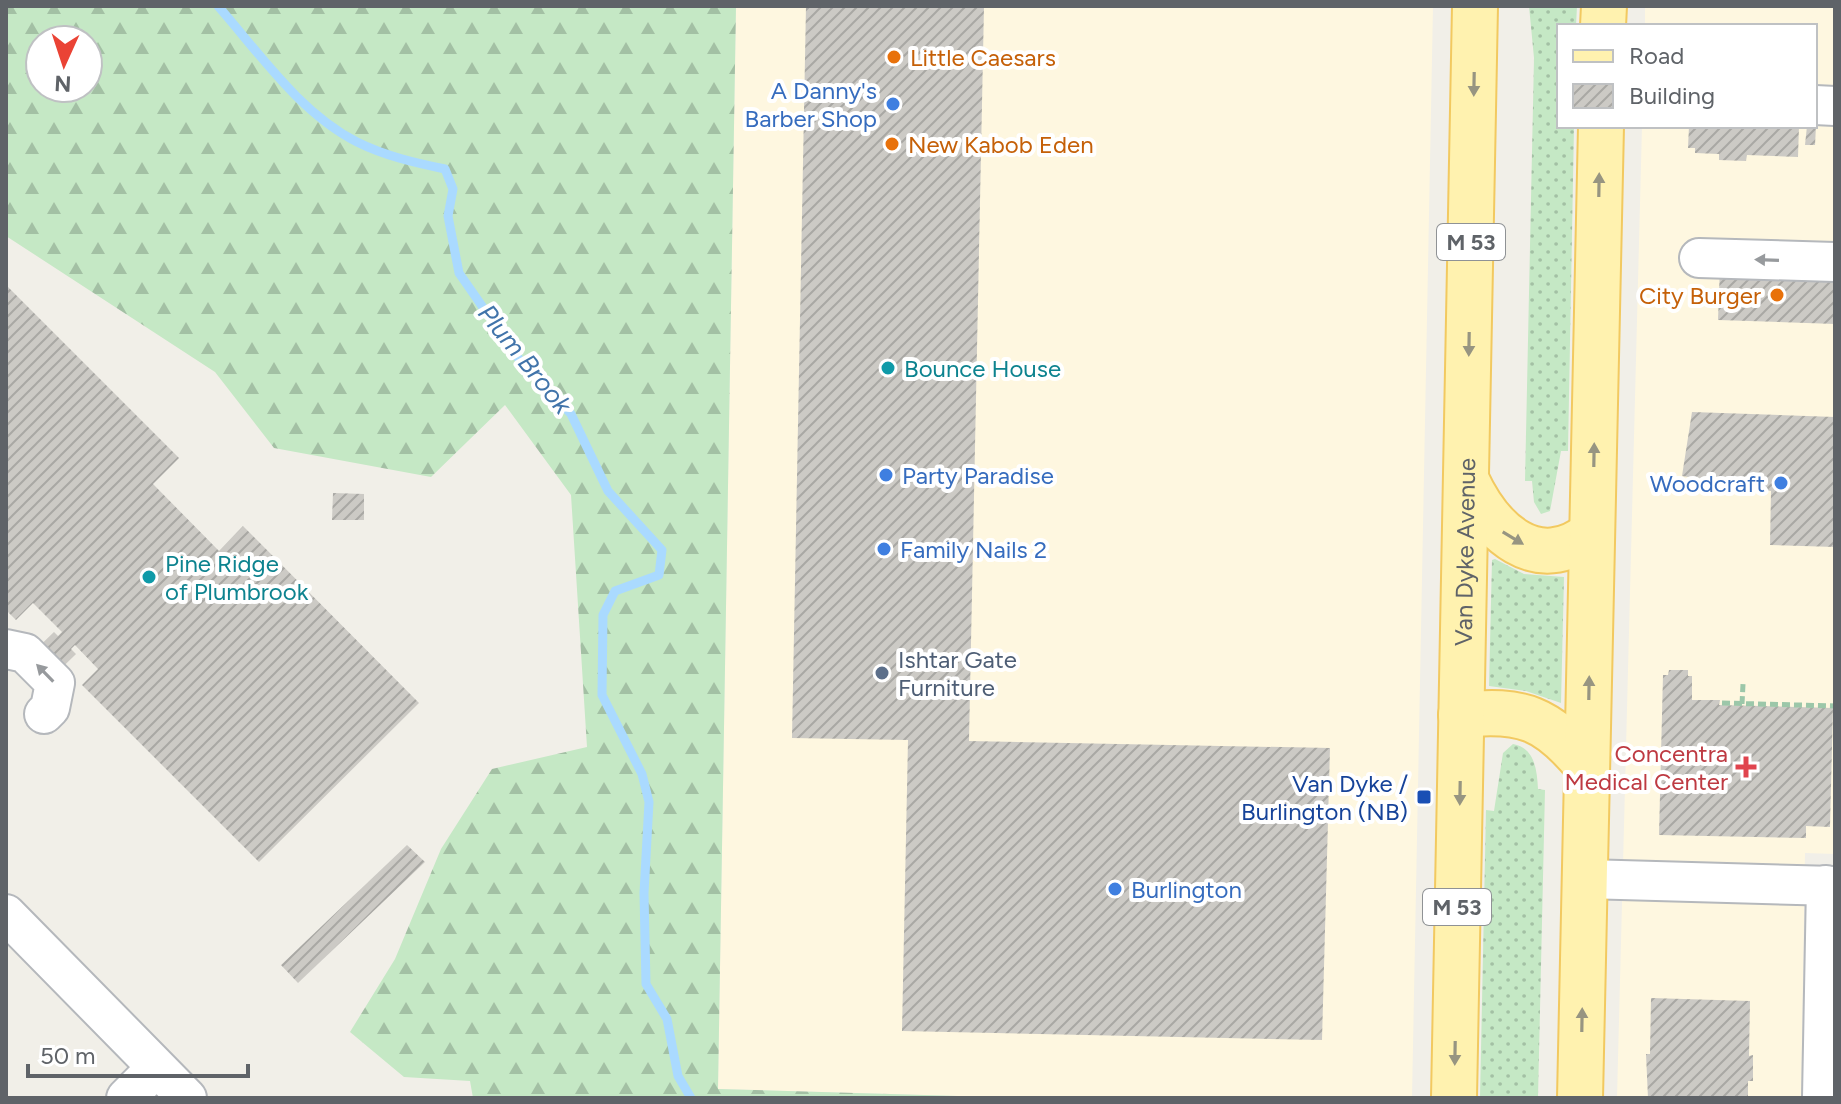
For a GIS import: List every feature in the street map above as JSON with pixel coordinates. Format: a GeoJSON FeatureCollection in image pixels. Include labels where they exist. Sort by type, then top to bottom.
{"type":"FeatureCollection","features":[{"type":"Feature","properties":{"kind":"main road","name":"Van Dyke Avenue"},"geometry":{"type":"LineString","coordinates":[[1454,1098],[1475,6]]}},
{"type":"Feature","properties":{"kind":"main road"},"geometry":{"type":"LineString","coordinates":[[1580,1098],[1601,128]]}},
{"type":"Feature","properties":{"kind":"main road"},"geometry":{"type":"LineString","coordinates":[[1466,479],[1480,508],[1492,523],[1525,545],[1556,551],[1573,548],[1592,533]]}},
{"type":"Feature","properties":{"kind":"main road"},"geometry":{"type":"LineString","coordinates":[[1461,715],[1501,712],[1534,719],[1566,740],[1587,766]]}},
{"type":"Feature","properties":{"kind":"street"},"geometry":{"type":"LineString","coordinates":[[1699,258],[1835,262]]}},
{"type":"Feature","properties":{"kind":"street"},"geometry":{"type":"LineString","coordinates":[[6,649],[25,653],[55,683],[50,708],[44,714]]}},
{"type":"Feature","properties":{"kind":"street"},"geometry":{"type":"LineString","coordinates":[[1585,879],[1831,886],[1822,1098]]}},
{"type":"Feature","properties":{"kind":"street"},"geometry":{"type":"LineString","coordinates":[[6,914],[187,1098]]}},
{"type":"Feature","properties":{"kind":"street"},"geometry":{"type":"LineString","coordinates":[[126,1098],[156,1068]]}},
{"type":"Feature","properties":{"kind":"path"},"geometry":{"type":"LineString","coordinates":[[1742,704],[1743,684]]}},
{"type":"Feature","properties":{"kind":"path"},"geometry":{"type":"LineString","coordinates":[[1722,703],[1835,706]]}},
{"type":"Feature","properties":{"kind":"shaded area"},"geometry":{"type":"Polygon","coordinates":[[[736,6],[1433,6],[1412,1098],[1028,1098],[718,1089],[736,6]]]}},
{"type":"Feature","properties":{"kind":"shaded area"},"geometry":{"type":"Polygon","coordinates":[[[1645,6],[1835,6],[1835,854],[1805,853],[1801,1098],[1617,1098],[1642,128],[1817,128],[1817,24],[1645,24],[1645,6]]]}},
{"type":"Feature","properties":{"kind":"green space"},"geometry":{"type":"Polygon","coordinates":[[[6,6],[736,6],[718,1089],[1028,1098],[473,1098],[470,1081],[404,1077],[350,1032],[395,959],[441,849],[492,769],[587,747],[571,495],[505,405],[431,477],[274,448],[215,372],[6,236],[6,6]]]}},
{"type":"Feature","properties":{"kind":"green space"},"geometry":{"type":"Polygon","coordinates":[[[1529,6],[1577,6],[1576,24],[1557,24],[1557,128],[1574,128],[1568,451],[1561,451],[1550,511],[1541,514],[1534,502],[1532,481],[1525,481],[1534,58],[1529,6]]]}},
{"type":"Feature","properties":{"kind":"green space"},"geometry":{"type":"Polygon","coordinates":[[[1492,560],[1524,574],[1564,577],[1561,703],[1526,691],[1489,686],[1492,560]]]}},
{"type":"Feature","properties":{"kind":"green space"},"geometry":{"type":"Polygon","coordinates":[[[1513,744],[1530,755],[1538,789],[1545,790],[1538,1098],[1480,1098],[1486,810],[1494,811],[1503,753],[1513,744]]]}},
{"type":"Feature","properties":{"kind":"building"},"geometry":{"type":"Polygon","coordinates":[[[806,6],[984,6],[969,741],[1330,748],[1322,1040],[902,1031],[908,740],[792,738],[806,6]]]}},
{"type":"Feature","properties":{"kind":"building"},"geometry":{"type":"Polygon","coordinates":[[[1689,128],[1799,128],[1798,157],[1747,155],[1746,161],[1719,160],[1719,154],[1695,153],[1695,148],[1688,148],[1689,128]]]}},
{"type":"Feature","properties":{"kind":"building"},"geometry":{"type":"Polygon","coordinates":[[[1807,128],[1816,128],[1815,145],[1805,145],[1807,128]]]}},
{"type":"Feature","properties":{"kind":"building","name":"City Burger"},"geometry":{"type":"Polygon","coordinates":[[[1720,266],[1835,270],[1835,324],[1718,320],[1720,266]]]}},
{"type":"Feature","properties":{"kind":"building","name":"Pine Ridge of Plumbrook"},"geometry":{"type":"Polygon","coordinates":[[[6,285],[179,458],[153,484],[219,551],[243,526],[419,703],[259,862],[82,685],[98,669],[75,645],[71,649],[76,654],[42,687],[20,665],[54,632],[58,636],[62,632],[33,603],[16,620],[6,610],[6,285]]]}},
{"type":"Feature","properties":{"kind":"building","name":"Woodcraft"},"geometry":{"type":"Polygon","coordinates":[[[1692,412],[1835,417],[1835,547],[1770,545],[1771,491],[1682,476],[1692,412]]]}},
{"type":"Feature","properties":{"kind":"building"},"geometry":{"type":"Polygon","coordinates":[[[333,493],[364,494],[364,520],[332,520],[333,493]]]}},
{"type":"Feature","properties":{"kind":"building","name":"Concentra Medical Center"},"geometry":{"type":"Polygon","coordinates":[[[1669,670],[1688,670],[1688,676],[1692,676],[1692,700],[1720,700],[1719,705],[1833,708],[1830,827],[1806,826],[1806,838],[1659,835],[1663,675],[1668,675],[1669,670]]]}},
{"type":"Feature","properties":{"kind":"building"},"geometry":{"type":"Polygon","coordinates":[[[407,845],[425,862],[298,983],[281,965],[407,845]]]}},
{"type":"Feature","properties":{"kind":"building"},"geometry":{"type":"Polygon","coordinates":[[[1651,998],[1750,1001],[1749,1056],[1753,1055],[1753,1081],[1748,1081],[1748,1098],[1648,1098],[1646,1054],[1650,1054],[1651,998]]]}},
{"type":"Feature","properties":{"kind":"waterway","name":"Plum Brook"},"geometry":{"type":"LineString","coordinates":[[218,6],[299,99],[336,130],[378,151],[445,169],[453,189],[448,216],[459,273],[521,362],[571,414],[608,491],[662,550],[659,575],[615,591],[603,615],[602,695],[642,774],[649,802],[644,893],[646,984],[667,1019],[678,1076],[691,1098]]}},
{"type":"Feature","properties":{"kind":"place","name":"Little Caesars"},"geometry":{"type":"Point","coordinates":[894,57]}},
{"type":"Feature","properties":{"kind":"place","name":"A Danny's Barber Shop"},"geometry":{"type":"Point","coordinates":[893,104]}},
{"type":"Feature","properties":{"kind":"place","name":"New Kabob Eden"},"geometry":{"type":"Point","coordinates":[892,144]}},
{"type":"Feature","properties":{"kind":"place","name":"City Burger"},"geometry":{"type":"Point","coordinates":[1777,295]}},
{"type":"Feature","properties":{"kind":"place","name":"Bounce House"},"geometry":{"type":"Point","coordinates":[888,368]}},
{"type":"Feature","properties":{"kind":"place","name":"Party Paradise"},"geometry":{"type":"Point","coordinates":[886,475]}},
{"type":"Feature","properties":{"kind":"place","name":"Woodcraft"},"geometry":{"type":"Point","coordinates":[1781,483]}},
{"type":"Feature","properties":{"kind":"place","name":"Family Nails 2"},"geometry":{"type":"Point","coordinates":[884,549]}},
{"type":"Feature","properties":{"kind":"place","name":"Pine Ridge of Plumbrook"},"geometry":{"type":"Point","coordinates":[149,577]}},
{"type":"Feature","properties":{"kind":"place","name":"Ishtar Gate Furniture"},"geometry":{"type":"Point","coordinates":[882,673]}},
{"type":"Feature","properties":{"kind":"place","name":"Concentra Medical Center"},"geometry":{"type":"Point","coordinates":[1746,767]}},
{"type":"Feature","properties":{"kind":"place","name":"Van Dyke / Burlington (NB)"},"geometry":{"type":"Point","coordinates":[1424,797]}},
{"type":"Feature","properties":{"kind":"place","name":"Burlington"},"geometry":{"type":"Point","coordinates":[1115,889]}}]}
